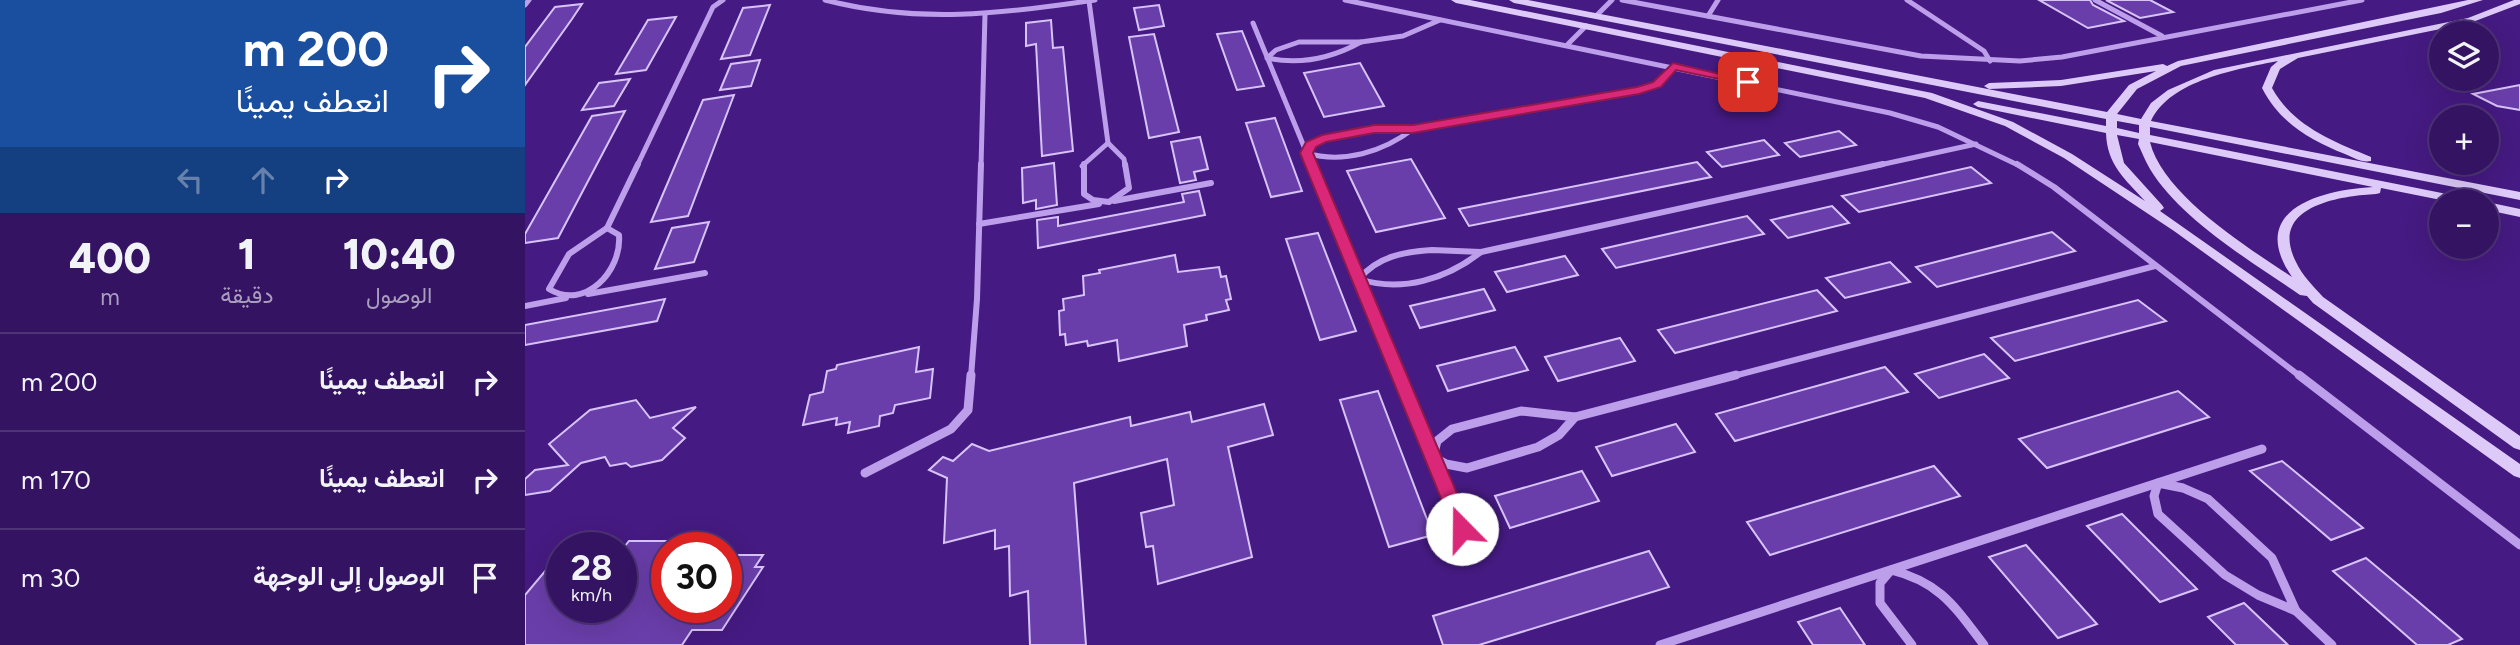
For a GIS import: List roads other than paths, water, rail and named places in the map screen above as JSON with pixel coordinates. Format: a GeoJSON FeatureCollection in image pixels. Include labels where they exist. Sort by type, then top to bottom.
{"type":"FeatureCollection","features":[{"type":"Feature","properties":{"kind":"main road"},"geometry":{"type":"LineString","coordinates":[[1455,0],[2429,194]]}},
{"type":"Feature","properties":{"kind":"main road"},"geometry":{"type":"LineString","coordinates":[[1514,0],[2520,197]]}},
{"type":"Feature","properties":{"kind":"main road"},"geometry":{"type":"LineString","coordinates":[[1935,82],[1985,86],[2040,85],[2106,77],[2441,10],[2478,0]]}},
{"type":"Feature","properties":{"kind":"main road"},"geometry":{"type":"LineString","coordinates":[[2520,1],[2470,20],[2210,74],[2166,96],[2151,109],[2144,122],[2142,137],[2146,154],[2170,189],[2203,220],[2520,444]]}},
{"type":"Feature","properties":{"kind":"main road"},"geometry":{"type":"LineString","coordinates":[[1761,61],[1768,50]]}},
{"type":"Feature","properties":{"kind":"main road"},"geometry":{"type":"LineString","coordinates":[[2295,56],[2276,67],[2267,88],[2279,108],[2332,145],[2404,174]]}},
{"type":"Feature","properties":{"kind":"main road"},"geometry":{"type":"LineString","coordinates":[[2178,64],[2133,87],[2115,107],[2109,131],[2118,163],[2178,228]]}},
{"type":"Feature","properties":{"kind":"main road"},"geometry":{"type":"LineString","coordinates":[[1929,94],[2009,124],[2040,140],[2178,228],[2520,472]]}},
{"type":"Feature","properties":{"kind":"main road"},"geometry":{"type":"LineString","coordinates":[[2318,300],[2295,273],[2287,257],[2285,225],[2295,211],[2333,194],[2402,189]]}},
{"type":"Feature","properties":{"kind":"main road"},"geometry":{"type":"LineString","coordinates":[[2499,209],[2520,213]]}},
{"type":"Feature","properties":{"kind":"street"},"geometry":{"type":"LineString","coordinates":[[525,5],[529,0]]}},
{"type":"Feature","properties":{"kind":"street"},"geometry":{"type":"LineString","coordinates":[[607,228],[619,235],[620,246],[605,281],[572,297],[555,294],[549,289],[569,254],[607,228],[713,7],[723,0]]}},
{"type":"Feature","properties":{"kind":"street"},"geometry":{"type":"LineString","coordinates":[[825,0],[883,13],[921,16],[985,14],[1095,0]]}},
{"type":"Feature","properties":{"kind":"street"},"geometry":{"type":"LineString","coordinates":[[1345,0],[1569,44],[1890,113],[1938,127],[1976,144],[2017,164],[2054,187],[2520,545]]}},
{"type":"Feature","properties":{"kind":"street"},"geometry":{"type":"LineString","coordinates":[[1597,16],[1612,0]]}},
{"type":"Feature","properties":{"kind":"street"},"geometry":{"type":"LineString","coordinates":[[1622,0],[1921,56],[1990,61],[2062,57],[2362,0]]}},
{"type":"Feature","properties":{"kind":"street"},"geometry":{"type":"LineString","coordinates":[[1708,16],[1718,0]]}},
{"type":"Feature","properties":{"kind":"street"},"geometry":{"type":"LineString","coordinates":[[1907,0],[1984,51],[1990,61]]}},
{"type":"Feature","properties":{"kind":"street"},"geometry":{"type":"LineString","coordinates":[[2095,0],[2162,37]]}},
{"type":"Feature","properties":{"kind":"street"},"geometry":{"type":"LineString","coordinates":[[1089,1],[1108,143],[1124,159],[1129,188],[1109,202],[1093,201],[1084,194],[1083,166],[1108,143]]}},
{"type":"Feature","properties":{"kind":"street"},"geometry":{"type":"LineString","coordinates":[[865,472],[951,429],[968,410],[977,299],[985,14]]}},
{"type":"Feature","properties":{"kind":"street"},"geometry":{"type":"LineString","coordinates":[[1267,58],[1272,51],[1294,45],[1328,40],[1361,42],[1426,31],[1440,20]]}},
{"type":"Feature","properties":{"kind":"street"},"geometry":{"type":"LineString","coordinates":[[1253,23],[1472,553]]}},
{"type":"Feature","properties":{"kind":"street"},"geometry":{"type":"LineString","coordinates":[[1569,44],[1586,26]]}},
{"type":"Feature","properties":{"kind":"street"},"geometry":{"type":"LineString","coordinates":[[1267,58],[1288,62],[1335,54],[1361,42]]}},
{"type":"Feature","properties":{"kind":"street"},"geometry":{"type":"LineString","coordinates":[[1306,153],[1311,145],[1322,138],[1374,129],[1413,129],[1639,90],[1657,85],[1673,66]]}},
{"type":"Feature","properties":{"kind":"street"},"geometry":{"type":"LineString","coordinates":[[1306,153],[1330,159],[1382,148],[1399,142],[1413,129]]}},
{"type":"Feature","properties":{"kind":"street"},"geometry":{"type":"LineString","coordinates":[[1359,279],[1364,269],[1389,258],[1437,248],[1481,253],[1976,144]]}},
{"type":"Feature","properties":{"kind":"street"},"geometry":{"type":"LineString","coordinates":[[979,224],[1211,183]]}},
{"type":"Feature","properties":{"kind":"street"},"geometry":{"type":"LineString","coordinates":[[1359,279],[1388,288],[1448,273],[1467,265],[1481,253]]}},
{"type":"Feature","properties":{"kind":"street"},"geometry":{"type":"LineString","coordinates":[[1433,457],[1437,441],[1452,429],[1521,411],[1575,417],[2155,266]]}},
{"type":"Feature","properties":{"kind":"street"},"geometry":{"type":"LineString","coordinates":[[525,306],[705,273]]}},
{"type":"Feature","properties":{"kind":"street"},"geometry":{"type":"LineString","coordinates":[[1433,457],[1467,468],[1538,447],[1559,435],[1575,417]]}},
{"type":"Feature","properties":{"kind":"street"},"geometry":{"type":"LineString","coordinates":[[1660,645],[2262,449]]}},
{"type":"Feature","properties":{"kind":"street"},"geometry":{"type":"LineString","coordinates":[[2158,483],[2183,488],[2208,499],[2272,558],[2296,611]]}},
{"type":"Feature","properties":{"kind":"street"},"geometry":{"type":"LineString","coordinates":[[2158,483],[2154,496],[2158,513],[2225,575],[2258,595],[2296,611],[2332,645]]}},
{"type":"Feature","properties":{"kind":"street"},"geometry":{"type":"LineString","coordinates":[[1891,570],[1880,583],[1880,603],[1912,645]]}},
{"type":"Feature","properties":{"kind":"street"},"geometry":{"type":"LineString","coordinates":[[1891,570],[1913,574],[1938,587],[1984,645]]}}]}
